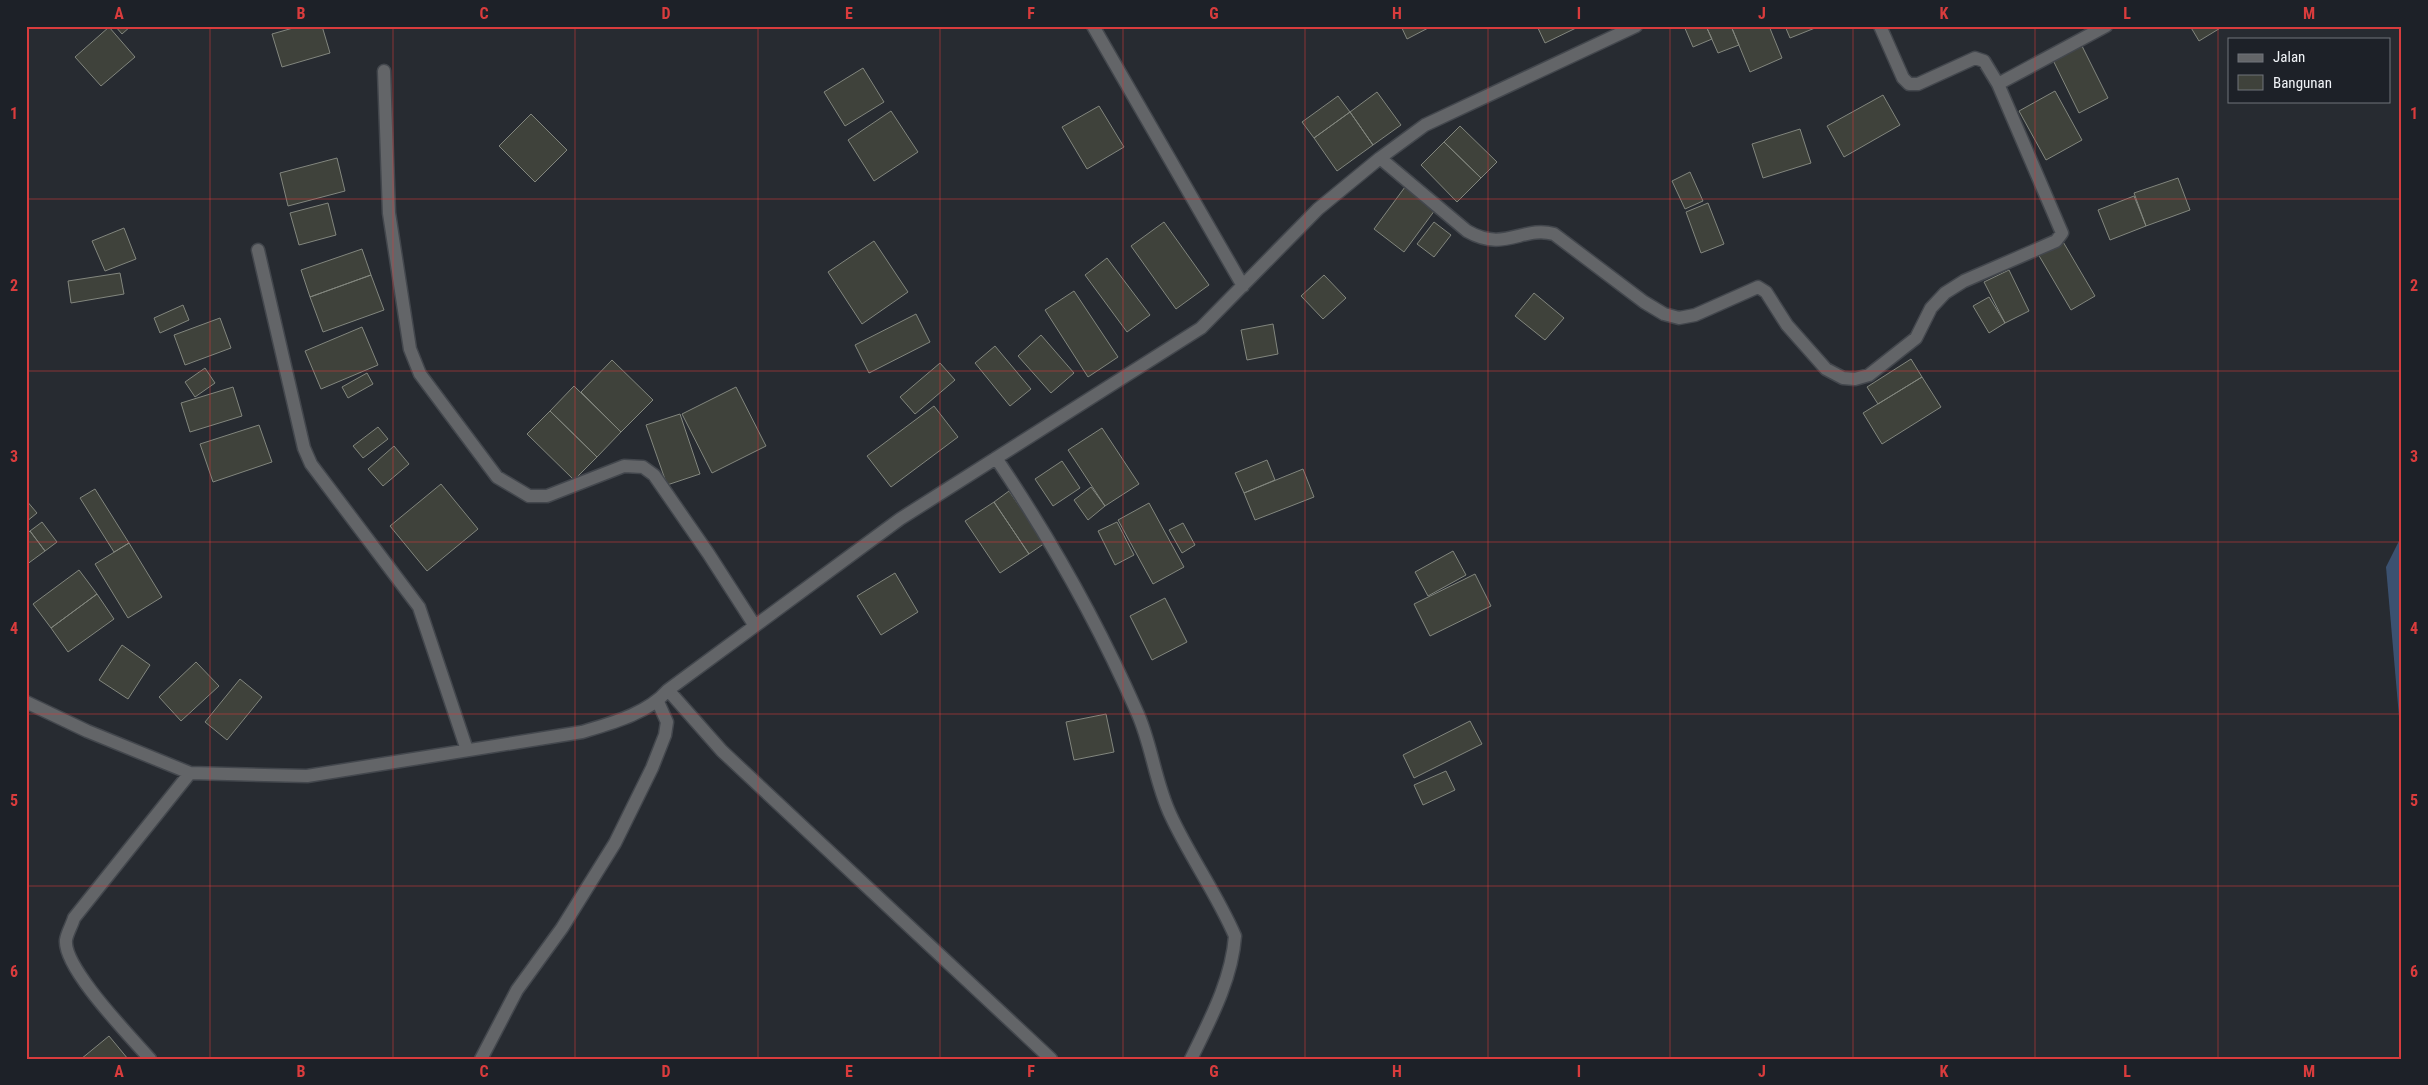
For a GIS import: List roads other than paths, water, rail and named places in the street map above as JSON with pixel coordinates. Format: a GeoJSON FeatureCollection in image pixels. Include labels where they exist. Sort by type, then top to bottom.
{"type":"FeatureCollection","features":[{"type":"Feature","properties":{"kind":"street"},"geometry":{"type":"LineString","coordinates":[[1093,26],[1242,286]]}},
{"type":"Feature","properties":{"kind":"street"},"geometry":{"type":"LineString","coordinates":[[26,702],[87,732],[190,773],[306,776],[582,732],[616,722],[658,702],[668,690],[755,626],[776,613],[900,520],[1201,328],[1318,209],[1380,158],[1425,125],[1636,26]]}},
{"type":"Feature","properties":{"kind":"street"},"geometry":{"type":"LineString","coordinates":[[1380,158],[1467,231],[1478,238],[1512,239],[1541,230],[1554,234],[1644,302],[1664,314],[1679,318],[1695,315],[1758,287],[1766,292],[1787,325],[1826,369],[1843,378],[1869,375],[1916,338],[1931,308],[1945,294],[1964,282],[2061,237],[2062,229],[1998,84],[1984,61],[1978,58],[1918,84],[1909,84],[1903,78],[1880,26]]}},
{"type":"Feature","properties":{"kind":"street"},"geometry":{"type":"LineString","coordinates":[[1998,84],[2106,26]]}},
{"type":"Feature","properties":{"kind":"street"},"geometry":{"type":"LineString","coordinates":[[384,71],[389,213],[410,350],[420,374],[497,477],[515,490],[528,496],[547,496],[624,466],[643,467],[654,475],[703,545],[755,626]]}},
{"type":"Feature","properties":{"kind":"street"},"geometry":{"type":"LineString","coordinates":[[258,250],[304,448],[311,464],[419,607],[468,750]]}},
{"type":"Feature","properties":{"kind":"street"},"geometry":{"type":"LineString","coordinates":[[996,458],[1038,521],[1082,600],[1137,712],[1149,742],[1170,815],[1235,936],[1234,953],[1218,1004],[1192,1059]]}},
{"type":"Feature","properties":{"kind":"street"},"geometry":{"type":"LineString","coordinates":[[668,690],[722,751],[1051,1059]]}},
{"type":"Feature","properties":{"kind":"street"},"geometry":{"type":"LineString","coordinates":[[481,1059],[517,990],[562,928],[615,843],[652,768],[665,735],[667,722],[658,702]]}},
{"type":"Feature","properties":{"kind":"street"},"geometry":{"type":"LineString","coordinates":[[150,1059],[92,992],[71,960],[66,941],[74,918],[190,773]]}}]}
